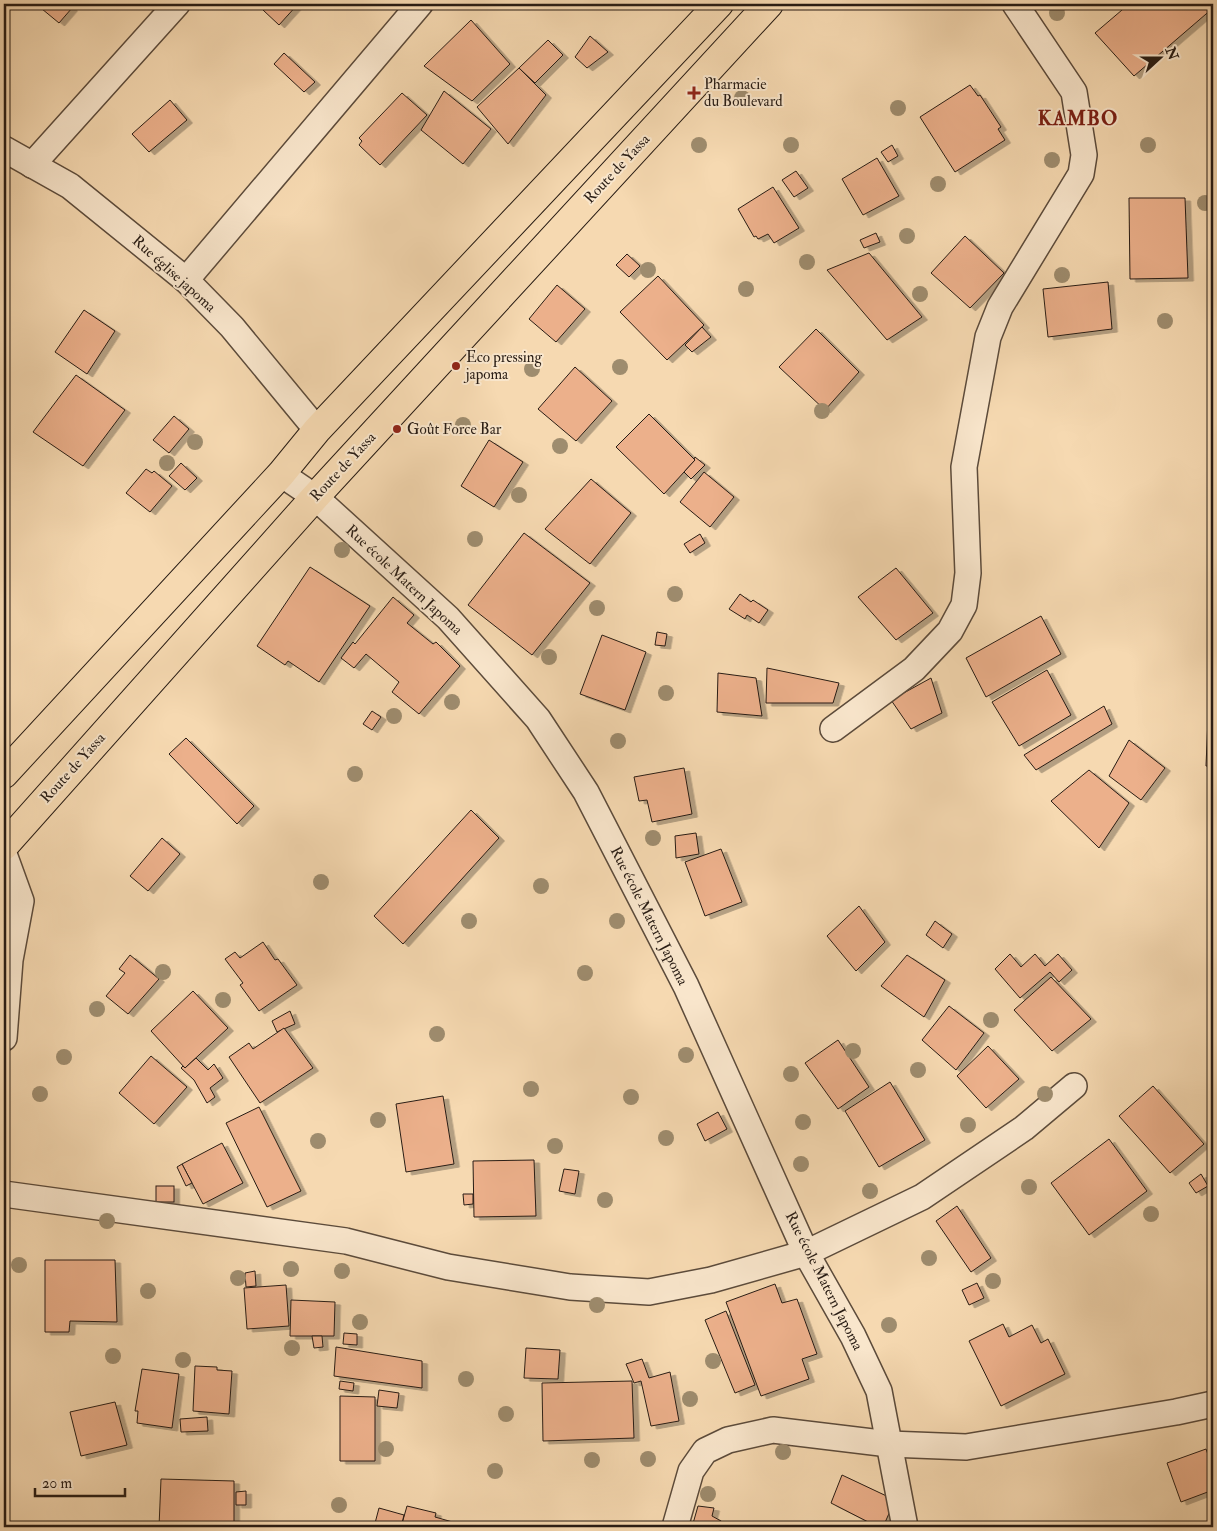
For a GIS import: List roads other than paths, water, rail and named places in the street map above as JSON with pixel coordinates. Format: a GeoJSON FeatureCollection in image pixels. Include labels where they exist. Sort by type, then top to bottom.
{"type":"FeatureCollection","features":[{"type":"Feature","properties":{"kind":"main road"},"geometry":{"type":"LineString","coordinates":[[4,774],[281,474],[317,430],[719,4]]}},
{"type":"Feature","properties":{"kind":"main road","name":"Route de Yassa"},"geometry":{"type":"LineString","coordinates":[[4,846],[315,497],[769,4]]}},
{"type":"Feature","properties":{"kind":"street"},"geometry":{"type":"LineString","coordinates":[[32,165],[177,4]]}},
{"type":"Feature","properties":{"kind":"street"},"geometry":{"type":"LineString","coordinates":[[186,280],[420,4]]}},
{"type":"Feature","properties":{"kind":"street"},"geometry":{"type":"LineString","coordinates":[[833,730],[914,669],[950,631],[964,605],[968,573],[964,467],[988,337],[1000,307],[1081,174],[1084,155],[1074,92],[1015,4]]}},
{"type":"Feature","properties":{"kind":"street","name":"Rue église japoma"},"geometry":{"type":"LineString","coordinates":[[4,149],[70,186],[186,280],[232,327],[317,430]]}},
{"type":"Feature","properties":{"kind":"street","name":"Rue école Matern Japoma"},"geometry":{"type":"LineString","coordinates":[[281,474],[315,497],[448,618],[538,719],[586,792],[686,986],[806,1253],[853,1336],[880,1390],[889,1444]]}},
{"type":"Feature","properties":{"kind":"street"},"geometry":{"type":"LineString","coordinates":[[4,854],[21,901],[7,962],[4,1038]]}},
{"type":"Feature","properties":{"kind":"street"},"geometry":{"type":"LineString","coordinates":[[4,1194],[346,1241],[448,1267],[570,1287],[649,1292],[711,1280],[806,1253],[922,1197],[1024,1128],[1074,1086]]}},
{"type":"Feature","properties":{"kind":"street"},"geometry":{"type":"LineString","coordinates":[[674,1527],[691,1471],[705,1451],[728,1440],[773,1430],[889,1444],[966,1447],[1176,1412],[1213,1404]]}},
{"type":"Feature","properties":{"kind":"street"},"geometry":{"type":"LineString","coordinates":[[889,1444],[905,1527]]}},
{"type":"Feature","properties":{"kind":"place","name":"Pharmacie du Boulevard"},"geometry":{"type":"Point","coordinates":[694,93]}},
{"type":"Feature","properties":{"kind":"place","name":"Eco pressing japoma"},"geometry":{"type":"Point","coordinates":[456,366]}},
{"type":"Feature","properties":{"kind":"place","name":"Goût Force Bar"},"geometry":{"type":"Point","coordinates":[397,429]}},
{"type":"Feature","properties":{"kind":"district","name":"KAMBO"},"geometry":{"type":"Point","coordinates":[1078,118]}}]}
